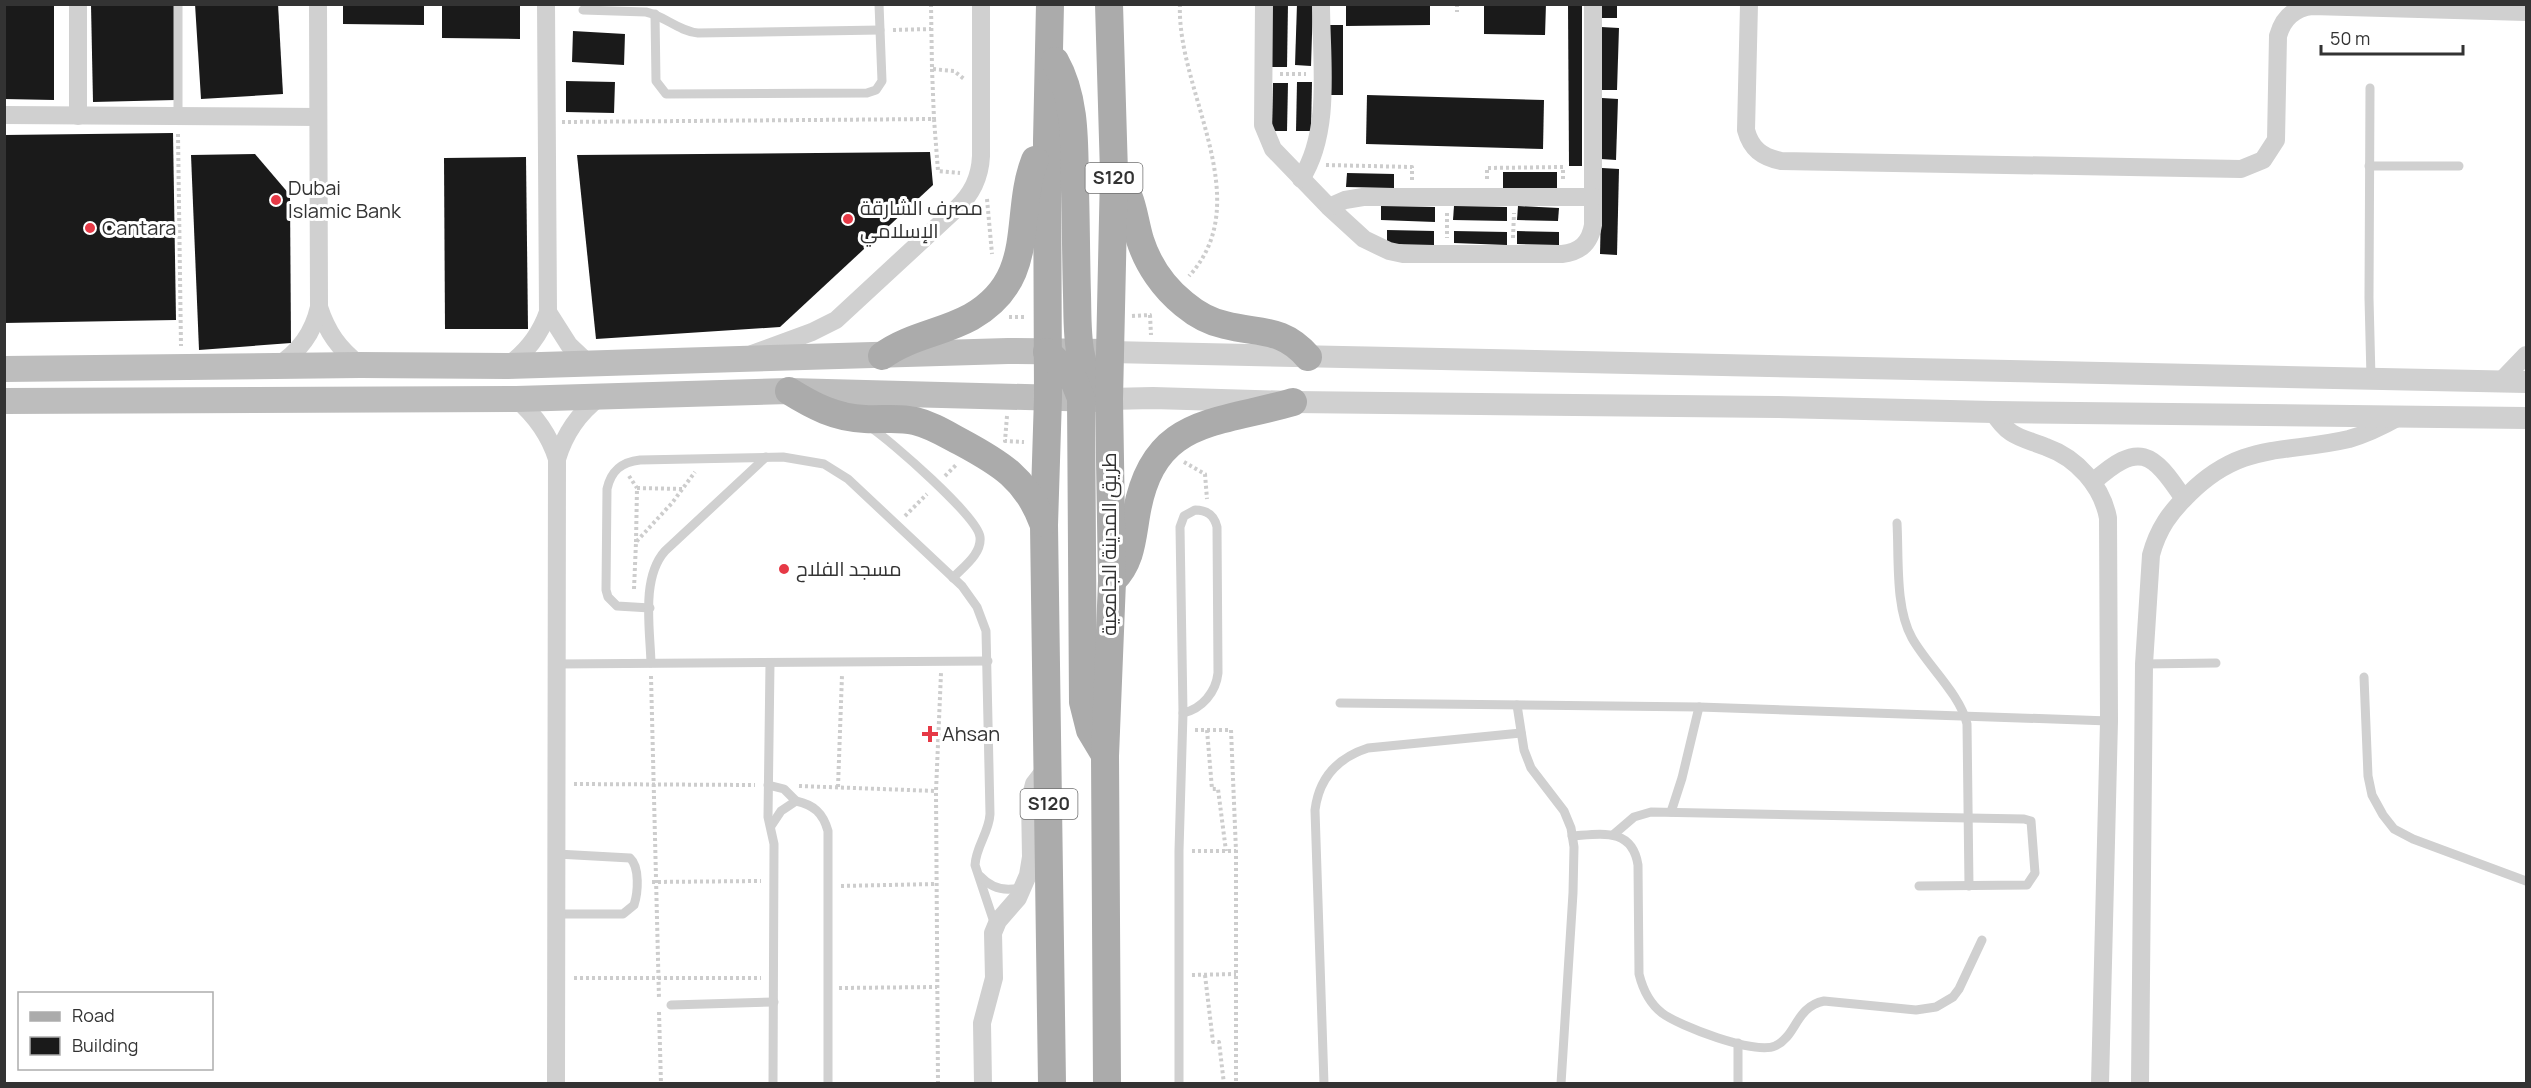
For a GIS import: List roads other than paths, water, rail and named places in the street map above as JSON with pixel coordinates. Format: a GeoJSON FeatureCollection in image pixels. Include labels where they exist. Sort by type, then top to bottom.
{"type":"FeatureCollection","features":[{"type":"Feature","properties":{"kind":"main road"},"geometry":{"type":"LineString","coordinates":[[1044,525],[1048,397],[1047,141],[1050,4]]}},
{"type":"Feature","properties":{"kind":"main road","name":"طريق المدينة الجامعية"},"geometry":{"type":"LineString","coordinates":[[1107,1083],[1105,756],[1112,581],[1095,399],[1110,352],[1114,173],[1109,4]]}},
{"type":"Feature","properties":{"kind":"main road"},"geometry":{"type":"LineString","coordinates":[[1050,53],[1066,85],[1072,118],[1081,352],[1085,374],[1099,392],[1095,399],[1083,702],[1089,730],[1105,756]]}},
{"type":"Feature","properties":{"kind":"main road"},"geometry":{"type":"LineString","coordinates":[[882,356],[906,342],[1002,307],[1005,285],[1018,258],[1031,169],[1047,141]]}},
{"type":"Feature","properties":{"kind":"main road"},"geometry":{"type":"LineString","coordinates":[[1114,173],[1132,201],[1145,254],[1172,293],[1196,313],[1209,320],[1225,326],[1278,334],[1299,346],[1308,357]]}},
{"type":"Feature","properties":{"kind":"main road"},"geometry":{"type":"LineString","coordinates":[[1047,352],[1095,399]]}},
{"type":"Feature","properties":{"kind":"main road"},"geometry":{"type":"LineString","coordinates":[[4,369],[360,365],[507,366],[1110,352]]}},
{"type":"Feature","properties":{"kind":"main road"},"geometry":{"type":"LineString","coordinates":[[4,400],[516,399],[789,391],[1095,399]]}},
{"type":"Feature","properties":{"kind":"main road"},"geometry":{"type":"LineString","coordinates":[[789,391],[820,409],[852,418],[915,421],[940,430],[999,464],[1017,479],[1033,501],[1044,525]]}},
{"type":"Feature","properties":{"kind":"main road"},"geometry":{"type":"LineString","coordinates":[[1112,581],[1129,556],[1137,507],[1148,473],[1166,445],[1187,431],[1213,421],[1293,402]]}},
{"type":"Feature","properties":{"kind":"main road","name":"S120"},"geometry":{"type":"LineString","coordinates":[[1044,525],[1052,1083]]}},
{"type":"Feature","properties":{"kind":"street"},"geometry":{"type":"LineString","coordinates":[[78,4],[78,116]]}},
{"type":"Feature","properties":{"kind":"street"},"geometry":{"type":"LineString","coordinates":[[318,4],[320,306],[330,334],[338,346],[360,365]]}},
{"type":"Feature","properties":{"kind":"street"},"geometry":{"type":"LineString","coordinates":[[507,366],[532,343],[548,312],[546,4]]}},
{"type":"Feature","properties":{"kind":"street"},"geometry":{"type":"LineString","coordinates":[[735,360],[812,333],[847,312],[963,202],[978,176],[981,156],[981,4]]}},
{"type":"Feature","properties":{"kind":"street"},"geometry":{"type":"LineString","coordinates":[[1263,4],[1265,134],[1273,149],[1306,172],[1329,207],[1364,239],[1376,246],[1403,254],[1562,254],[1580,249],[1591,235],[1593,4]]}},
{"type":"Feature","properties":{"kind":"street"},"geometry":{"type":"LineString","coordinates":[[1306,172],[1320,130],[1321,4]]}},
{"type":"Feature","properties":{"kind":"street"},"geometry":{"type":"LineString","coordinates":[[1749,4],[1746,130],[1749,141],[1767,158],[1793,161],[2241,169],[2263,160],[2276,140],[2278,36],[2280,28],[2290,14],[2296,10],[2312,6],[2447,7],[2526,12]]}},
{"type":"Feature","properties":{"kind":"street"},"geometry":{"type":"LineString","coordinates":[[4,115],[318,117]]}},
{"type":"Feature","properties":{"kind":"street"},"geometry":{"type":"LineString","coordinates":[[1329,207],[1354,198],[1593,197]]}},
{"type":"Feature","properties":{"kind":"street"},"geometry":{"type":"LineString","coordinates":[[277,366],[301,347],[309,335],[320,306]]}},
{"type":"Feature","properties":{"kind":"street"},"geometry":{"type":"LineString","coordinates":[[548,312],[569,345],[588,363]]}},
{"type":"Feature","properties":{"kind":"street"},"geometry":{"type":"LineString","coordinates":[[1110,352],[2526,382]]}},
{"type":"Feature","properties":{"kind":"street"},"geometry":{"type":"LineString","coordinates":[[2501,381],[2526,355]]}},
{"type":"Feature","properties":{"kind":"street"},"geometry":{"type":"LineString","coordinates":[[556,1083],[557,459],[568,430],[600,397]]}},
{"type":"Feature","properties":{"kind":"street"},"geometry":{"type":"LineString","coordinates":[[516,399],[542,426],[557,459]]}},
{"type":"Feature","properties":{"kind":"street"},"geometry":{"type":"LineString","coordinates":[[1095,399],[2526,418]]}},
{"type":"Feature","properties":{"kind":"street"},"geometry":{"type":"LineString","coordinates":[[1993,412],[2013,434],[2059,453],[2073,462],[2093,482],[2103,500],[2108,518],[2109,722],[2100,1083]]}},
{"type":"Feature","properties":{"kind":"street"},"geometry":{"type":"LineString","coordinates":[[2140,1083],[2144,664],[2151,555],[2162,525],[2184,499],[2213,473],[2253,453],[2350,439],[2366,434],[2399,417]]}},
{"type":"Feature","properties":{"kind":"street"},"geometry":{"type":"LineString","coordinates":[[2093,482],[2117,461],[2146,457],[2166,471],[2184,499]]}},
{"type":"Feature","properties":{"kind":"street"},"geometry":{"type":"LineString","coordinates":[[983,1083],[982,1023],[994,978],[995,927],[1024,886],[1031,857],[1032,791],[1038,777],[1048,766]]}},
{"type":"Feature","properties":{"kind":"lane"},"geometry":{"type":"LineString","coordinates":[[178,4],[178,116]]}},
{"type":"Feature","properties":{"kind":"lane"},"geometry":{"type":"LineString","coordinates":[[655,14],[656,81],[662,91],[672,95],[872,92],[880,86],[882,81],[879,4]]}},
{"type":"Feature","properties":{"kind":"lane"},"geometry":{"type":"LineString","coordinates":[[582,10],[655,14],[680,29],[698,33],[880,30]]}},
{"type":"Feature","properties":{"kind":"lane"},"geometry":{"type":"LineString","coordinates":[[2370,88],[2372,378]]}},
{"type":"Feature","properties":{"kind":"lane"},"geometry":{"type":"LineString","coordinates":[[2369,166],[2459,166]]}},
{"type":"Feature","properties":{"kind":"lane"},"geometry":{"type":"LineString","coordinates":[[852,418],[881,434],[936,484],[978,528],[979,546],[975,554],[953,578]]}},
{"type":"Feature","properties":{"kind":"lane"},"geometry":{"type":"LineString","coordinates":[[651,663],[651,575],[659,558],[766,457]]}},
{"type":"Feature","properties":{"kind":"lane"},"geometry":{"type":"LineString","coordinates":[[650,608],[617,606],[608,597],[606,590],[607,489],[609,479],[621,465],[630,461],[766,457],[810,460],[836,471],[953,578],[970,596],[982,619],[988,661],[990,814],[989,825],[975,855],[975,865],[995,927]]}},
{"type":"Feature","properties":{"kind":"lane"},"geometry":{"type":"LineString","coordinates":[[1179,1083],[1179,851],[1183,713],[1179,527],[1184,516],[1195,510],[1201,510],[1212,515],[1217,527],[1218,673],[1215,687],[1207,698],[1195,709],[1183,713]]}},
{"type":"Feature","properties":{"kind":"lane"},"geometry":{"type":"LineString","coordinates":[[1897,524],[1902,608],[1905,622],[1911,637],[1966,717],[1969,886]]}},
{"type":"Feature","properties":{"kind":"lane"},"geometry":{"type":"LineString","coordinates":[[557,664],[988,661]]}},
{"type":"Feature","properties":{"kind":"lane"},"geometry":{"type":"LineString","coordinates":[[770,663],[768,785],[774,844],[773,1083]]}},
{"type":"Feature","properties":{"kind":"lane"},"geometry":{"type":"LineString","coordinates":[[2144,664],[2216,663]]}},
{"type":"Feature","properties":{"kind":"lane"},"geometry":{"type":"LineString","coordinates":[[2364,677],[2368,776],[2372,795],[2394,829],[2413,839],[2526,881]]}},
{"type":"Feature","properties":{"kind":"lane"},"geometry":{"type":"LineString","coordinates":[[1340,703],[1699,707],[2109,722]]}},
{"type":"Feature","properties":{"kind":"lane"},"geometry":{"type":"LineString","coordinates":[[1517,705],[1521,733],[1531,768],[1564,811],[1572,836],[1573,892],[1561,1083]]}},
{"type":"Feature","properties":{"kind":"lane"},"geometry":{"type":"LineString","coordinates":[[1671,812],[1685,769],[1699,707]]}},
{"type":"Feature","properties":{"kind":"lane"},"geometry":{"type":"LineString","coordinates":[[1324,1083],[1315,810],[1321,785],[1341,761],[1368,748],[1521,733]]}},
{"type":"Feature","properties":{"kind":"lane"},"geometry":{"type":"LineString","coordinates":[[768,785],[784,789],[796,801],[814,807],[826,822],[828,831],[828,1083]]}},
{"type":"Feature","properties":{"kind":"lane"},"geometry":{"type":"LineString","coordinates":[[771,826],[781,811],[796,801]]}},
{"type":"Feature","properties":{"kind":"lane"},"geometry":{"type":"LineString","coordinates":[[1613,835],[1627,822],[1642,814],[1671,812],[2029,820],[2032,824],[2035,873],[2031,882],[2026,885],[1919,885]]}},
{"type":"Feature","properties":{"kind":"lane"},"geometry":{"type":"LineString","coordinates":[[1572,836],[1613,835],[1628,843],[1637,857],[1639,974],[1653,1005],[1672,1019],[1738,1043],[1759,1048],[1776,1045],[1784,1039],[1806,1008],[1824,1001],[1916,1010],[1936,1007],[1953,997],[1959,989],[1982,940]]}},
{"type":"Feature","properties":{"kind":"lane"},"geometry":{"type":"LineString","coordinates":[[556,914],[627,912],[634,905],[636,883],[636,865],[626,856],[557,854]]}},
{"type":"Feature","properties":{"kind":"lane"},"geometry":{"type":"LineString","coordinates":[[978,874],[985,882],[1004,890],[1024,886]]}},
{"type":"Feature","properties":{"kind":"lane"},"geometry":{"type":"LineString","coordinates":[[671,1005],[774,1002]]}},
{"type":"Feature","properties":{"kind":"lane"},"geometry":{"type":"LineString","coordinates":[[1738,1043],[1738,1083]]}},
{"type":"Feature","properties":{"kind":"place","name":"Dubai Islamic Bank"},"geometry":{"type":"Point","coordinates":[276,200]}},
{"type":"Feature","properties":{"kind":"place","name":"مصرف الشارقة الإسلامي"},"geometry":{"type":"Point","coordinates":[848,219]}},
{"type":"Feature","properties":{"kind":"place","name":"Cantara"},"geometry":{"type":"Point","coordinates":[90,228]}},
{"type":"Feature","properties":{"kind":"place","name":"مسجد الفلاح"},"geometry":{"type":"Point","coordinates":[784,569]}},
{"type":"Feature","properties":{"kind":"place","name":"Ahsan"},"geometry":{"type":"Point","coordinates":[930,734]}}]}
